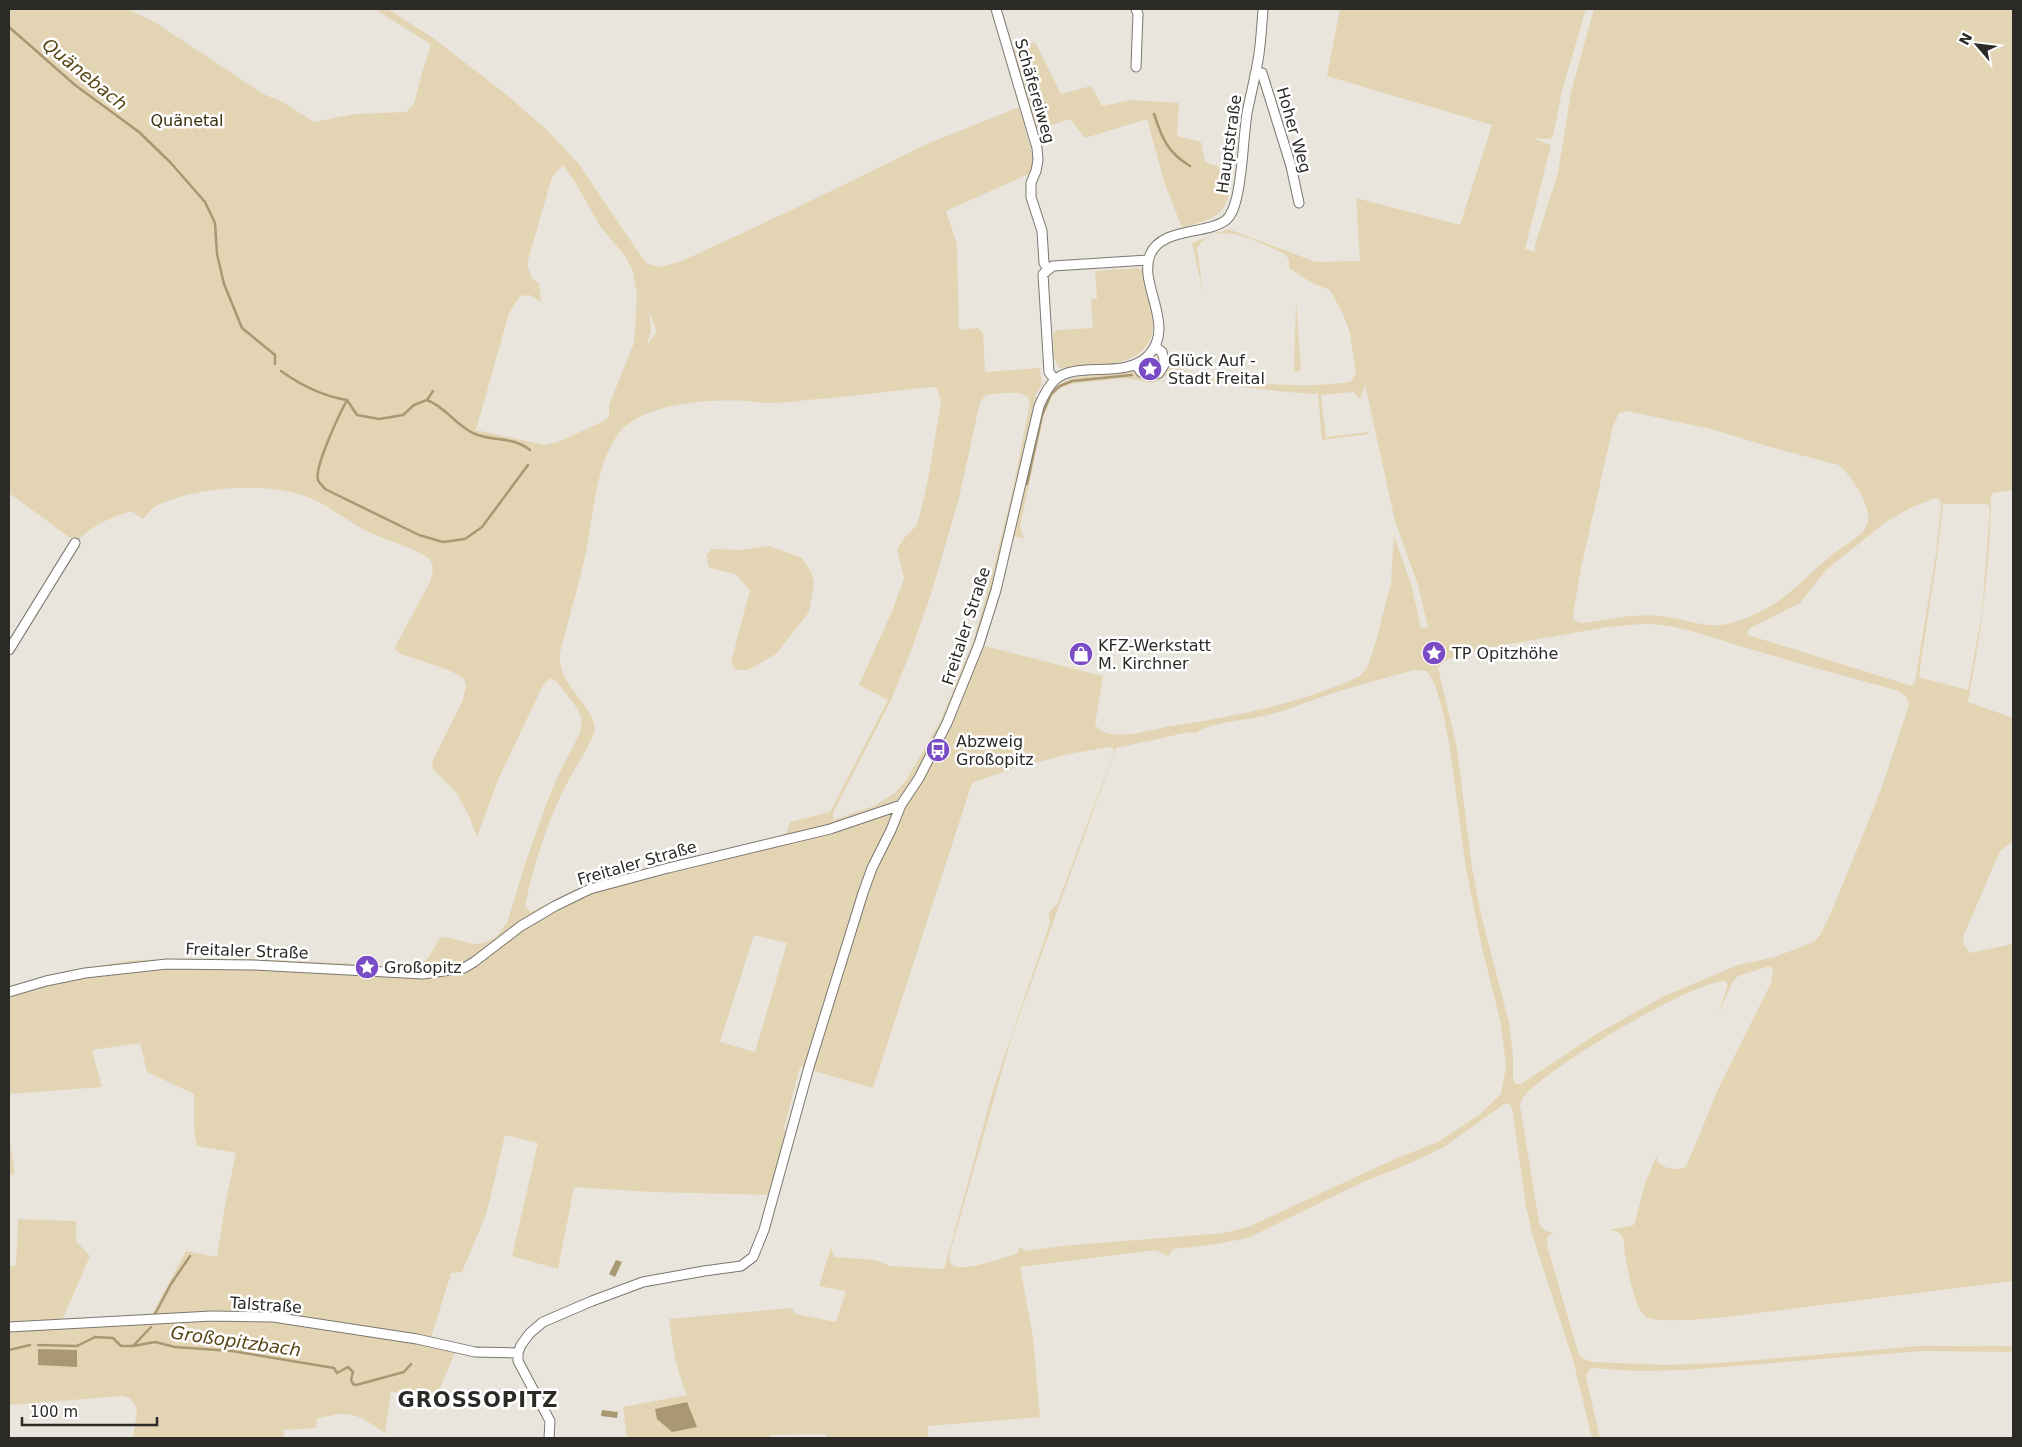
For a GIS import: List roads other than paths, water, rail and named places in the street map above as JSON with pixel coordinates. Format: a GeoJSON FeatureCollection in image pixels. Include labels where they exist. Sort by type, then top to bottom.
{"type":"FeatureCollection","features":[{"type":"Feature","properties":{"kind":"street","name":"Schäfereiweg"},"geometry":{"type":"LineString","coordinates":[[996,9],[1037,148],[1038,160],[1031,183],[1031,197],[1042,231],[1044,263],[1048,269]]}},
{"type":"Feature","properties":{"kind":"street"},"geometry":{"type":"LineString","coordinates":[[1136,9],[1138,14],[1136,67]]}},
{"type":"Feature","properties":{"kind":"street","name":"Hauptstraße"},"geometry":{"type":"LineString","coordinates":[[1148,260],[1151,251],[1161,241],[1221,223],[1231,214],[1237,196],[1263,9]]}},
{"type":"Feature","properties":{"kind":"street","name":"Hoher Weg"},"geometry":{"type":"LineString","coordinates":[[1255,74],[1262,73],[1292,166],[1299,202]]}},
{"type":"Feature","properties":{"kind":"street"},"geometry":{"type":"LineString","coordinates":[[1148,260],[1148,271],[1159,336],[1147,357],[1136,365],[1117,369],[1074,372],[1055,380],[1049,372],[1043,274],[1053,266],[1148,260]]}},
{"type":"Feature","properties":{"kind":"street"},"geometry":{"type":"LineString","coordinates":[[1136,365],[1141,372],[1150,376],[1159,373],[1165,362],[1162,352],[1155,346]]}},
{"type":"Feature","properties":{"kind":"street","name":"Freitaler Straße"},"geometry":{"type":"LineString","coordinates":[[518,1353],[521,1345],[530,1333],[543,1322],[557,1314],[643,1282],[741,1266],[753,1257],[764,1230],[809,1067],[863,893],[872,868],[901,805],[919,778],[947,723],[979,644],[1003,564],[1039,406],[1055,380]]}},
{"type":"Feature","properties":{"kind":"street"},"geometry":{"type":"LineString","coordinates":[[9,650],[75,543]]}},
{"type":"Feature","properties":{"kind":"street","name":"Freitaler Straße"},"geometry":{"type":"LineString","coordinates":[[9,992],[46,981],[85,973],[160,964],[253,965],[423,974],[464,968],[521,926],[555,906],[590,889],[830,829],[901,805]]}},
{"type":"Feature","properties":{"kind":"street","name":"Talstraße"},"geometry":{"type":"LineString","coordinates":[[9,1327],[212,1316],[273,1318],[416,1339],[475,1352],[518,1353]]}},
{"type":"Feature","properties":{"kind":"street"},"geometry":{"type":"LineString","coordinates":[[518,1353],[518,1361],[550,1421],[549,1438]]}},
{"type":"Feature","properties":{"kind":"waterway","name":"Quänebach"},"geometry":{"type":"LineString","coordinates":[[9,27],[75,85],[139,132],[170,162],[205,202],[215,223],[217,254],[224,284],[242,328],[275,355],[275,364]]}},
{"type":"Feature","properties":{"kind":"waterway"},"geometry":{"type":"LineString","coordinates":[[1154,114],[1166,144],[1182,161],[1190,166]]}},
{"type":"Feature","properties":{"kind":"waterway","name":"Quänebach"},"geometry":{"type":"LineString","coordinates":[[281,371],[312,390],[347,400],[357,415],[379,419],[403,415],[414,405],[427,400],[433,391]]}},
{"type":"Feature","properties":{"kind":"waterway"},"geometry":{"type":"LineString","coordinates":[[1027,484],[1042,415],[1051,394],[1060,386],[1072,381],[1132,375]]}},
{"type":"Feature","properties":{"kind":"waterway"},"geometry":{"type":"LineString","coordinates":[[347,400],[324,452],[318,480],[325,489],[419,535],[443,542],[465,539],[482,527],[528,465]]}},
{"type":"Feature","properties":{"kind":"waterway"},"geometry":{"type":"LineString","coordinates":[[427,400],[440,407],[468,431],[489,438],[517,443],[530,450]]}},
{"type":"Feature","properties":{"kind":"waterway"},"geometry":{"type":"LineString","coordinates":[[155,1314],[171,1284],[190,1256]]}},
{"type":"Feature","properties":{"kind":"waterway"},"geometry":{"type":"LineString","coordinates":[[133,1346],[151,1327]]}},
{"type":"Feature","properties":{"kind":"waterway","name":"Großopitzbach"},"geometry":{"type":"LineString","coordinates":[[38,1345],[77,1346],[95,1337],[113,1338],[121,1346],[155,1342],[175,1347],[232,1351],[334,1368],[337,1373],[348,1367],[353,1372],[351,1380],[356,1385],[404,1372],[411,1364]]}},
{"type":"Feature","properties":{"kind":"waterway","name":"Großopitzbach"},"geometry":{"type":"LineString","coordinates":[[9,1350],[30,1345]]}},
{"type":"Feature","properties":{"kind":"place","name":"Glück Auf - Stadt Freital"},"geometry":{"type":"Point","coordinates":[1150,369]}},
{"type":"Feature","properties":{"kind":"place","name":"TP Opitzhöhe"},"geometry":{"type":"Point","coordinates":[1434,653]}},
{"type":"Feature","properties":{"kind":"place","name":"KFZ-Werkstatt M. Kirchner"},"geometry":{"type":"Point","coordinates":[1081,654]}},
{"type":"Feature","properties":{"kind":"place","name":"Abzweig Großopitz"},"geometry":{"type":"Point","coordinates":[938,750]}},
{"type":"Feature","properties":{"kind":"place","name":"Großopitz"},"geometry":{"type":"Point","coordinates":[367,967]}},
{"type":"Feature","properties":{"kind":"district","name":"GROSSOPITZ"},"geometry":{"type":"Point","coordinates":[478,1400]}},
{"type":"Feature","properties":{"kind":"park label","name":"Quänetal"},"geometry":{"type":"Point","coordinates":[187,120]}}]}
